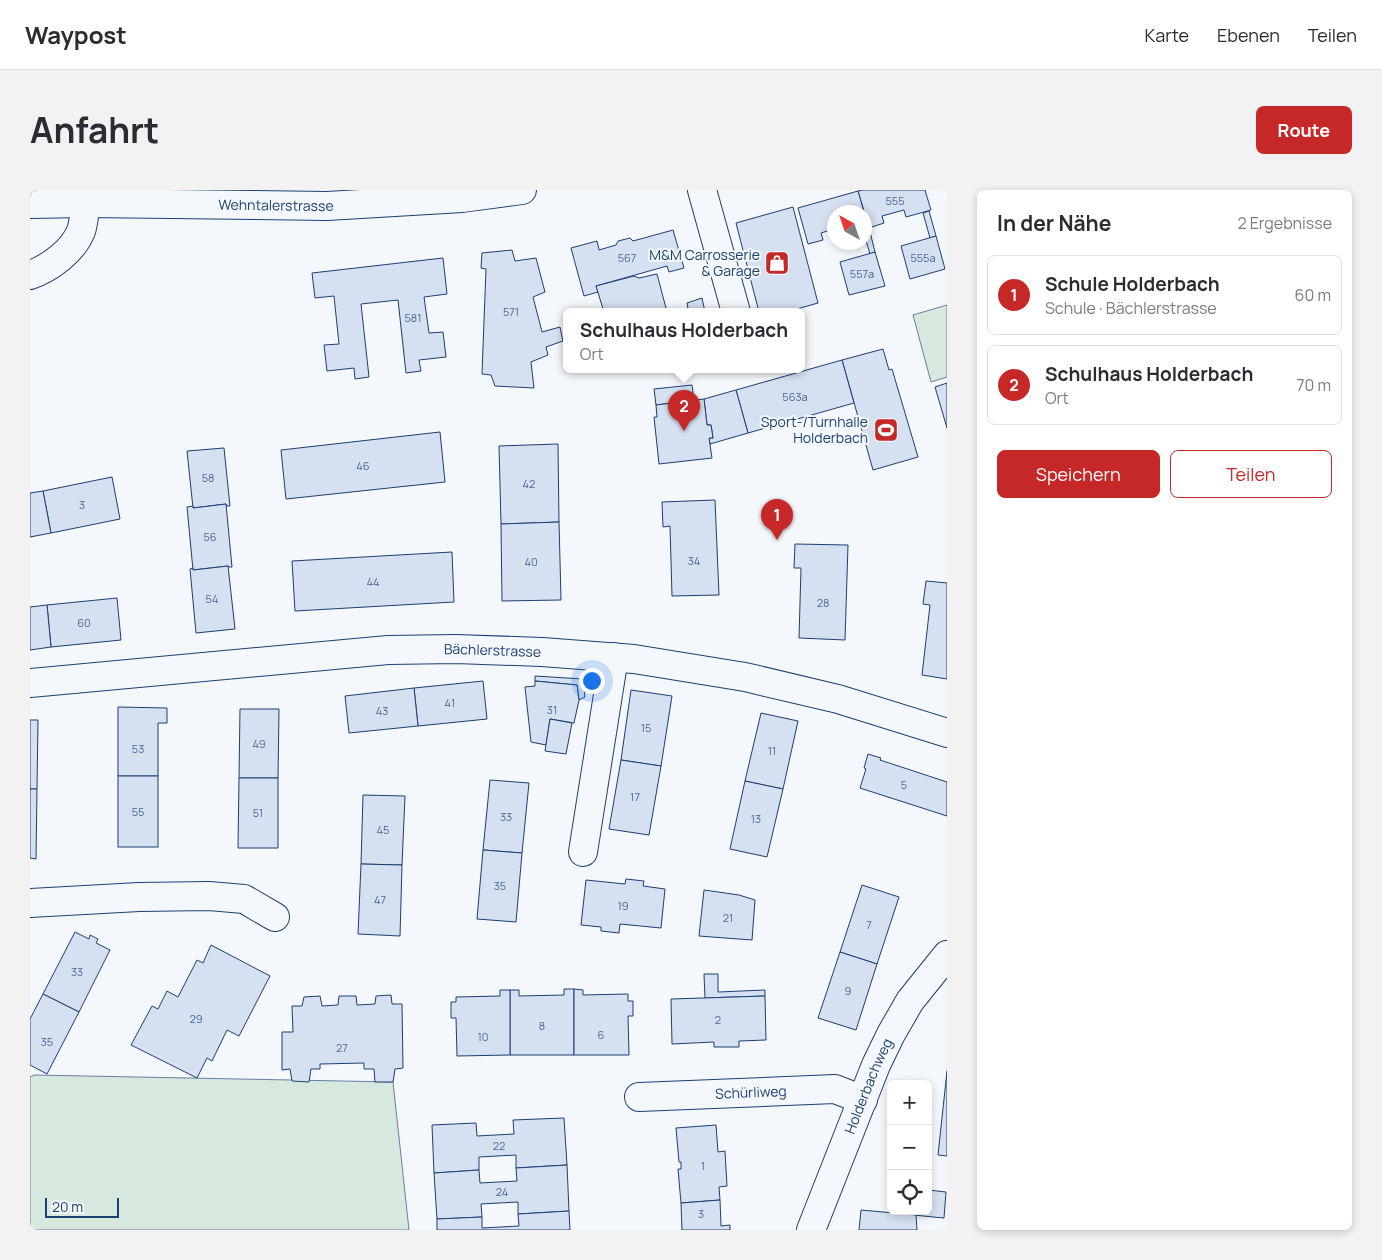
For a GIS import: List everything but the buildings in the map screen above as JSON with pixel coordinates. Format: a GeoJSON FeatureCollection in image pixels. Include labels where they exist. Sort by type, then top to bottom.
{"type":"FeatureCollection","features":[{"type":"Feature","properties":{"kind":"street","name":"Wehntalerstrasse"},"geometry":{"type":"LineString","coordinates":[[30,204],[86,203],[147,197],[462,198],[522,190]]}},
{"type":"Feature","properties":{"kind":"street"},"geometry":{"type":"LineString","coordinates":[[702,190],[735,308]]}},
{"type":"Feature","properties":{"kind":"street"},"geometry":{"type":"LineString","coordinates":[[30,275],[57,261],[72,245],[80,231],[86,203]]}},
{"type":"Feature","properties":{"kind":"street","name":"Bächlerstrasse"},"geometry":{"type":"LineString","coordinates":[[30,682],[388,650],[456,649],[542,652],[614,657],[754,680],[838,699],[947,733]]}},
{"type":"Feature","properties":{"kind":"street"},"geometry":{"type":"LineString","coordinates":[[583,852],[614,657]]}},
{"type":"Feature","properties":{"kind":"street"},"geometry":{"type":"LineString","coordinates":[[30,903],[139,897],[209,896],[244,899],[275,917]]}},
{"type":"Feature","properties":{"kind":"street","name":"Holderbachweg"},"geometry":{"type":"LineString","coordinates":[[812,1230],[880,1057],[910,1002],[947,955]]}},
{"type":"Feature","properties":{"kind":"street","name":"Schürliweg"},"geometry":{"type":"LineString","coordinates":[[639,1097],[835,1089],[862,1100]]}},
{"type":"Feature","properties":{"kind":"shaded area"},"geometry":{"type":"Polygon","coordinates":[[[947,305],[947,377],[931,382],[913,315],[947,305]]]}},
{"type":"Feature","properties":{"kind":"shaded area"},"geometry":{"type":"Polygon","coordinates":[[[34,1075],[393,1082],[409,1230],[30,1230],[30,1077],[34,1075]]]}},
{"type":"Feature","properties":{"kind":"place","name":"M&M Carrosserie & Garage"},"geometry":{"type":"Point","coordinates":[777,263]}},
{"type":"Feature","properties":{"kind":"place","name":"Sport-/Turnhalle Holderbach"},"geometry":{"type":"Point","coordinates":[886,430]}},
{"type":"Feature","properties":{"kind":"place","name":"Schulhaus Holderbach"},"geometry":{"type":"Point","coordinates":[684,431]}},
{"type":"Feature","properties":{"kind":"place","name":"Schule Holderbach"},"geometry":{"type":"Point","coordinates":[777,540]}}]}
